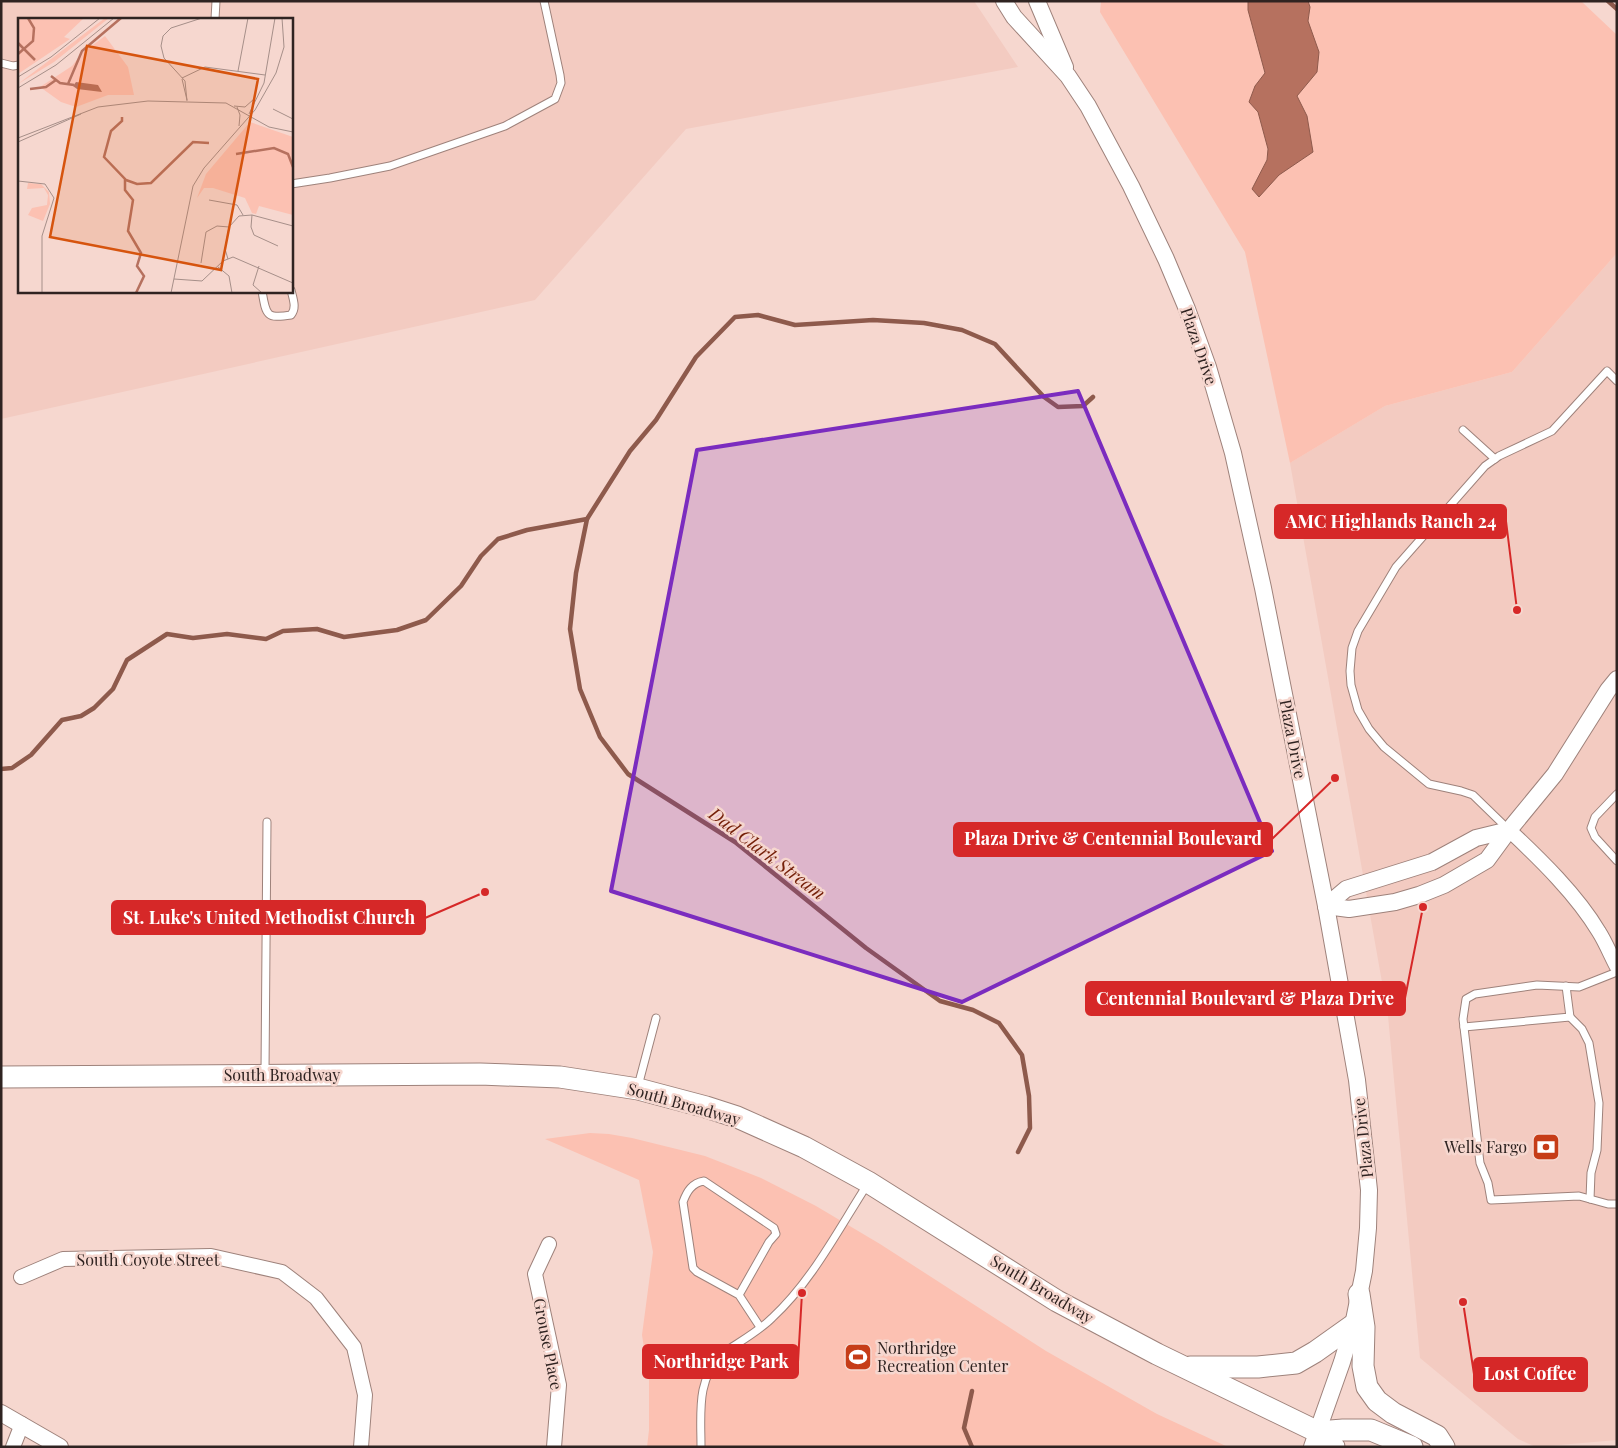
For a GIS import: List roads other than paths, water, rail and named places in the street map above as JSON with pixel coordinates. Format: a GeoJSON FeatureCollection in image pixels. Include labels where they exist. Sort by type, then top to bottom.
{"type":"FeatureCollection","features":[{"type":"Feature","properties":{"kind":"main road","name":"South Broadway"},"geometry":{"type":"LineString","coordinates":[[1,1077],[489,1074],[560,1077],[638,1089],[706,1107],[737,1118],[804,1147],[868,1182],[1057,1301],[1184,1367],[1315,1439],[1334,1447]]}},
{"type":"Feature","properties":{"kind":"main road"},"geometry":{"type":"LineString","coordinates":[[1359,1294],[1364,1327],[1363,1366],[1367,1387],[1377,1401],[1392,1413],[1437,1436],[1444,1447]]}},
{"type":"Feature","properties":{"kind":"main road"},"geometry":{"type":"LineString","coordinates":[[1184,1367],[1258,1366],[1296,1363],[1353,1325]]}},
{"type":"Feature","properties":{"kind":"main road"},"geometry":{"type":"LineString","coordinates":[[1315,1439],[1343,1430],[1371,1430],[1412,1447]]}},
{"type":"Feature","properties":{"kind":"street","name":"Plaza Drive"},"geometry":{"type":"LineString","coordinates":[[1004,1],[1014,17],[1068,76],[1088,106],[1132,186],[1187,309],[1208,367],[1234,453],[1263,588],[1326,906],[1357,1080],[1369,1190],[1364,1270],[1353,1325],[1315,1439]]}},
{"type":"Feature","properties":{"kind":"street","name":"Plaza Drive"},"geometry":{"type":"LineString","coordinates":[[1037,1],[1068,76]]}},
{"type":"Feature","properties":{"kind":"street"},"geometry":{"type":"LineString","coordinates":[[1326,906],[1349,909],[1419,895],[1444,884],[1487,860],[1555,774],[1608,690],[1617,679]]}},
{"type":"Feature","properties":{"kind":"street"},"geometry":{"type":"LineString","coordinates":[[1326,906],[1346,889],[1432,862],[1476,838],[1509,830]]}},
{"type":"Feature","properties":{"kind":"street"},"geometry":{"type":"LineString","coordinates":[[1509,830],[1533,852],[1585,911],[1600,933],[1617,967]]}},
{"type":"Feature","properties":{"kind":"street","name":"Grouse Place"},"geometry":{"type":"LineString","coordinates":[[548,1244],[535,1274],[559,1385],[554,1447]]}},
{"type":"Feature","properties":{"kind":"street","name":"South Coyote Street"},"geometry":{"type":"LineString","coordinates":[[21,1277],[63,1259],[211,1256],[282,1272],[316,1298],[354,1347],[365,1395],[361,1447]]}},
{"type":"Feature","properties":{"kind":"street"},"geometry":{"type":"LineString","coordinates":[[1,1413],[60,1447]]}},
{"type":"Feature","properties":{"kind":"street"},"geometry":{"type":"LineString","coordinates":[[13,1447],[22,1424]]}},
{"type":"Feature","properties":{"kind":"lane"},"geometry":{"type":"LineString","coordinates":[[214,18],[216,1]]}},
{"type":"Feature","properties":{"kind":"lane"},"geometry":{"type":"LineString","coordinates":[[292,184],[390,166],[504,126],[555,99],[561,84],[560,75],[544,1]]}},
{"type":"Feature","properties":{"kind":"lane"},"geometry":{"type":"LineString","coordinates":[[1,63],[18,65]]}},
{"type":"Feature","properties":{"kind":"lane"},"geometry":{"type":"LineString","coordinates":[[262,292],[267,313],[270,316],[278,317],[291,315],[294,312],[291,292]]}},
{"type":"Feature","properties":{"kind":"lane"},"geometry":{"type":"LineString","coordinates":[[1509,830],[1473,795],[1429,784],[1384,747],[1369,729],[1358,710],[1351,684],[1352,648],[1358,631],[1396,567],[1485,466],[1499,456],[1552,431],[1607,372],[1617,381]]}},
{"type":"Feature","properties":{"kind":"lane"},"geometry":{"type":"LineString","coordinates":[[1463,430],[1495,459]]}},
{"type":"Feature","properties":{"kind":"lane"},"geometry":{"type":"LineString","coordinates":[[1617,794],[1595,817],[1591,828],[1595,837],[1617,861]]}},
{"type":"Feature","properties":{"kind":"lane"},"geometry":{"type":"LineString","coordinates":[[265,1075],[267,822]]}},
{"type":"Feature","properties":{"kind":"lane"},"geometry":{"type":"LineString","coordinates":[[1617,972],[1579,987],[1537,985],[1475,994],[1466,999],[1463,1019],[1480,1163],[1492,1200],[1579,1196],[1608,1204],[1617,1204]]}},
{"type":"Feature","properties":{"kind":"lane"},"geometry":{"type":"LineString","coordinates":[[1566,986],[1570,1017],[1582,1029],[1589,1044],[1599,1103],[1590,1199]]}},
{"type":"Feature","properties":{"kind":"lane"},"geometry":{"type":"LineString","coordinates":[[1464,1027],[1570,1017]]}},
{"type":"Feature","properties":{"kind":"lane"},"geometry":{"type":"LineString","coordinates":[[638,1089],[656,1018]]}},
{"type":"Feature","properties":{"kind":"lane"},"geometry":{"type":"LineString","coordinates":[[739,1295],[769,1242],[776,1234],[774,1228],[704,1182],[698,1182],[686,1194],[683,1202],[693,1268],[739,1295],[760,1327]]}},
{"type":"Feature","properties":{"kind":"lane"},"geometry":{"type":"LineString","coordinates":[[701,1447],[701,1400],[704,1381],[708,1372],[723,1353],[771,1320],[791,1300],[806,1280],[868,1182]]}},
{"type":"Feature","properties":{"kind":"waterway"},"geometry":{"type":"LineString","coordinates":[[1608,1],[1617,9]]}},
{"type":"Feature","properties":{"kind":"waterway"},"geometry":{"type":"LineString","coordinates":[[1,769],[12,768],[31,755],[62,720],[81,716],[94,708],[113,689],[127,660],[167,634],[193,638],[227,634],[266,639],[283,631],[317,629],[344,637],[397,630],[426,620],[461,586],[481,556],[498,539],[527,530],[587,519],[630,451],[656,420],[696,357],[735,317],[758,315],[795,325],[873,320],[924,323],[962,330],[995,344],[1044,397],[1058,407],[1083,406],[1093,397]]}},
{"type":"Feature","properties":{"kind":"waterway","name":"Dad Clark Stream"},"geometry":{"type":"LineString","coordinates":[[587,519],[576,573],[570,629],[580,689],[600,737],[628,774],[735,842],[866,948],[940,1001],[973,1010],[999,1023],[1022,1055],[1029,1096],[1030,1128],[1018,1152]]}},
{"type":"Feature","properties":{"kind":"waterway","name":"Dad Clark Stream"},"geometry":{"type":"LineString","coordinates":[[972,1391],[964,1428],[972,1447]]}},
{"type":"Feature","properties":{"kind":"place","name":"AMC Highlands Ranch 24"},"geometry":{"type":"Point","coordinates":[1517,610]}},
{"type":"Feature","properties":{"kind":"place","name":"Plaza Drive & Centennial Boulevard"},"geometry":{"type":"Point","coordinates":[1335,778]}},
{"type":"Feature","properties":{"kind":"place","name":"St. Luke's United Methodist Church"},"geometry":{"type":"Point","coordinates":[485,892]}},
{"type":"Feature","properties":{"kind":"place","name":"Centennial Boulevard & Plaza Drive"},"geometry":{"type":"Point","coordinates":[1423,907]}},
{"type":"Feature","properties":{"kind":"place","name":"Wells Fargo"},"geometry":{"type":"Point","coordinates":[1546,1147]}},
{"type":"Feature","properties":{"kind":"place","name":"Northridge Park"},"geometry":{"type":"Point","coordinates":[802,1293]}},
{"type":"Feature","properties":{"kind":"place","name":"Lost Coffee"},"geometry":{"type":"Point","coordinates":[1463,1302]}},
{"type":"Feature","properties":{"kind":"place","name":"Northridge Recreation Center"},"geometry":{"type":"Point","coordinates":[858,1357]}}]}
